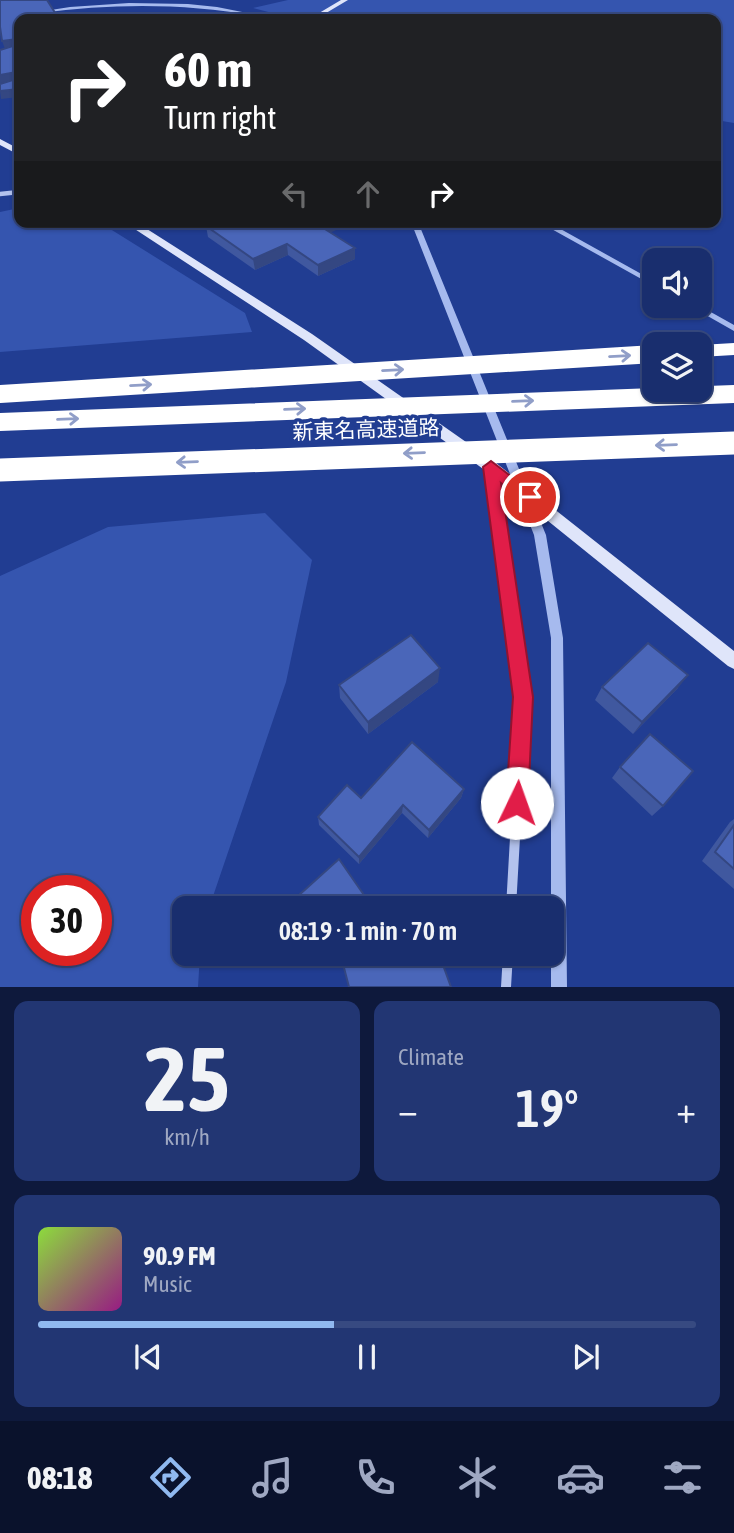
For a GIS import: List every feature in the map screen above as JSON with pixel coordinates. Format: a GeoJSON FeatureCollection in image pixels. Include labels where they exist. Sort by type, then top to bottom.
{"type":"FeatureCollection","features":[{"type":"Feature","properties":{"kind":"highway"},"geometry":{"type":"LineString","coordinates":[[712,350],[734,349]]}},
{"type":"Feature","properties":{"kind":"highway"},"geometry":{"type":"LineString","coordinates":[[0,394],[642,355]]}},
{"type":"Feature","properties":{"kind":"highway","name":"新東名高速道路"},"geometry":{"type":"LineString","coordinates":[[0,422],[734,394]]}},
{"type":"Feature","properties":{"kind":"highway","name":"新東名高速道路"},"geometry":{"type":"LineString","coordinates":[[0,470],[734,443]]}},
{"type":"Feature","properties":{"kind":"street"},"geometry":{"type":"LineString","coordinates":[[321,14],[345,0]]}},
{"type":"Feature","properties":{"kind":"street"},"geometry":{"type":"LineString","coordinates":[[138,228],[308,337],[491,467],[734,661]]}},
{"type":"Feature","properties":{"kind":"street"},"geometry":{"type":"LineString","coordinates":[[491,467],[523,697],[512,896]]}},
{"type":"Feature","properties":{"kind":"street"},"geometry":{"type":"LineString","coordinates":[[506,987],[507,966]]}},
{"type":"Feature","properties":{"kind":"shaded area"},"geometry":{"type":"Polygon","coordinates":[[[288,0],[734,0],[734,123],[721,121],[721,14],[276,14],[253,8],[288,0]]]}},
{"type":"Feature","properties":{"kind":"shaded area"},"geometry":{"type":"Polygon","coordinates":[[[14,209],[14,228],[109,228],[245,313],[252,332],[0,352],[0,212],[14,209]]]}},
{"type":"Feature","properties":{"kind":"shaded area"},"geometry":{"type":"Polygon","coordinates":[[[265,513],[312,560],[286,682],[213,896],[172,896],[172,966],[199,966],[198,987],[0,987],[0,576],[108,527],[265,513]]]}},
{"type":"Feature","properties":{"kind":"building"},"geometry":{"type":"Polygon","coordinates":[[[0,0],[47,0],[56,14],[14,14],[14,39],[2,41],[0,0]]]}},
{"type":"Feature","properties":{"kind":"building"},"geometry":{"type":"Polygon","coordinates":[[[14,46],[14,72],[0,75],[0,50],[14,46]]]}},
{"type":"Feature","properties":{"kind":"building"},"geometry":{"type":"Polygon","coordinates":[[[14,80],[14,90],[0,91],[0,84],[14,80]]]}},
{"type":"Feature","properties":{"kind":"building"},"geometry":{"type":"Polygon","coordinates":[[[209,228],[323,228],[355,248],[318,265],[287,244],[253,259],[209,228]]]}},
{"type":"Feature","properties":{"kind":"building"},"geometry":{"type":"Polygon","coordinates":[[[411,635],[440,668],[368,722],[339,685],[411,635]]]}},
{"type":"Feature","properties":{"kind":"building"},"geometry":{"type":"Polygon","coordinates":[[[648,643],[688,675],[642,722],[602,687],[648,643]]]}},
{"type":"Feature","properties":{"kind":"building"},"geometry":{"type":"Polygon","coordinates":[[[650,734],[693,771],[663,806],[620,767],[650,734]]]}},
{"type":"Feature","properties":{"kind":"building"},"geometry":{"type":"Polygon","coordinates":[[[412,742],[464,789],[429,830],[403,805],[359,857],[318,817],[347,785],[361,798],[412,742]]]}},
{"type":"Feature","properties":{"kind":"building"},"geometry":{"type":"Polygon","coordinates":[[[734,825],[734,869],[715,852],[734,825]]]}},
{"type":"Feature","properties":{"kind":"building"},"geometry":{"type":"Polygon","coordinates":[[[339,859],[365,896],[298,896],[339,859]]]}},
{"type":"Feature","properties":{"kind":"building"},"geometry":{"type":"Polygon","coordinates":[[[344,966],[443,966],[451,987],[349,987],[344,966]]]}},
{"type":"Feature","properties":{"kind":"waterway"},"geometry":{"type":"LineString","coordinates":[[40,12],[100,5],[159,4],[217,8],[251,14]]}},
{"type":"Feature","properties":{"kind":"waterway"},"geometry":{"type":"LineString","coordinates":[[416,228],[540,535],[557,638],[559,987]]}},
{"type":"Feature","properties":{"kind":"waterway"},"geometry":{"type":"LineString","coordinates":[[553,228],[642,277]]}},
{"type":"Feature","properties":{"kind":"waterway"},"geometry":{"type":"LineString","coordinates":[[712,316],[734,328]]}},
{"type":"Feature","properties":{"kind":"route"},"geometry":{"type":"LineString","coordinates":[[517,803],[523,697],[491,467],[530,497]]}}]}
